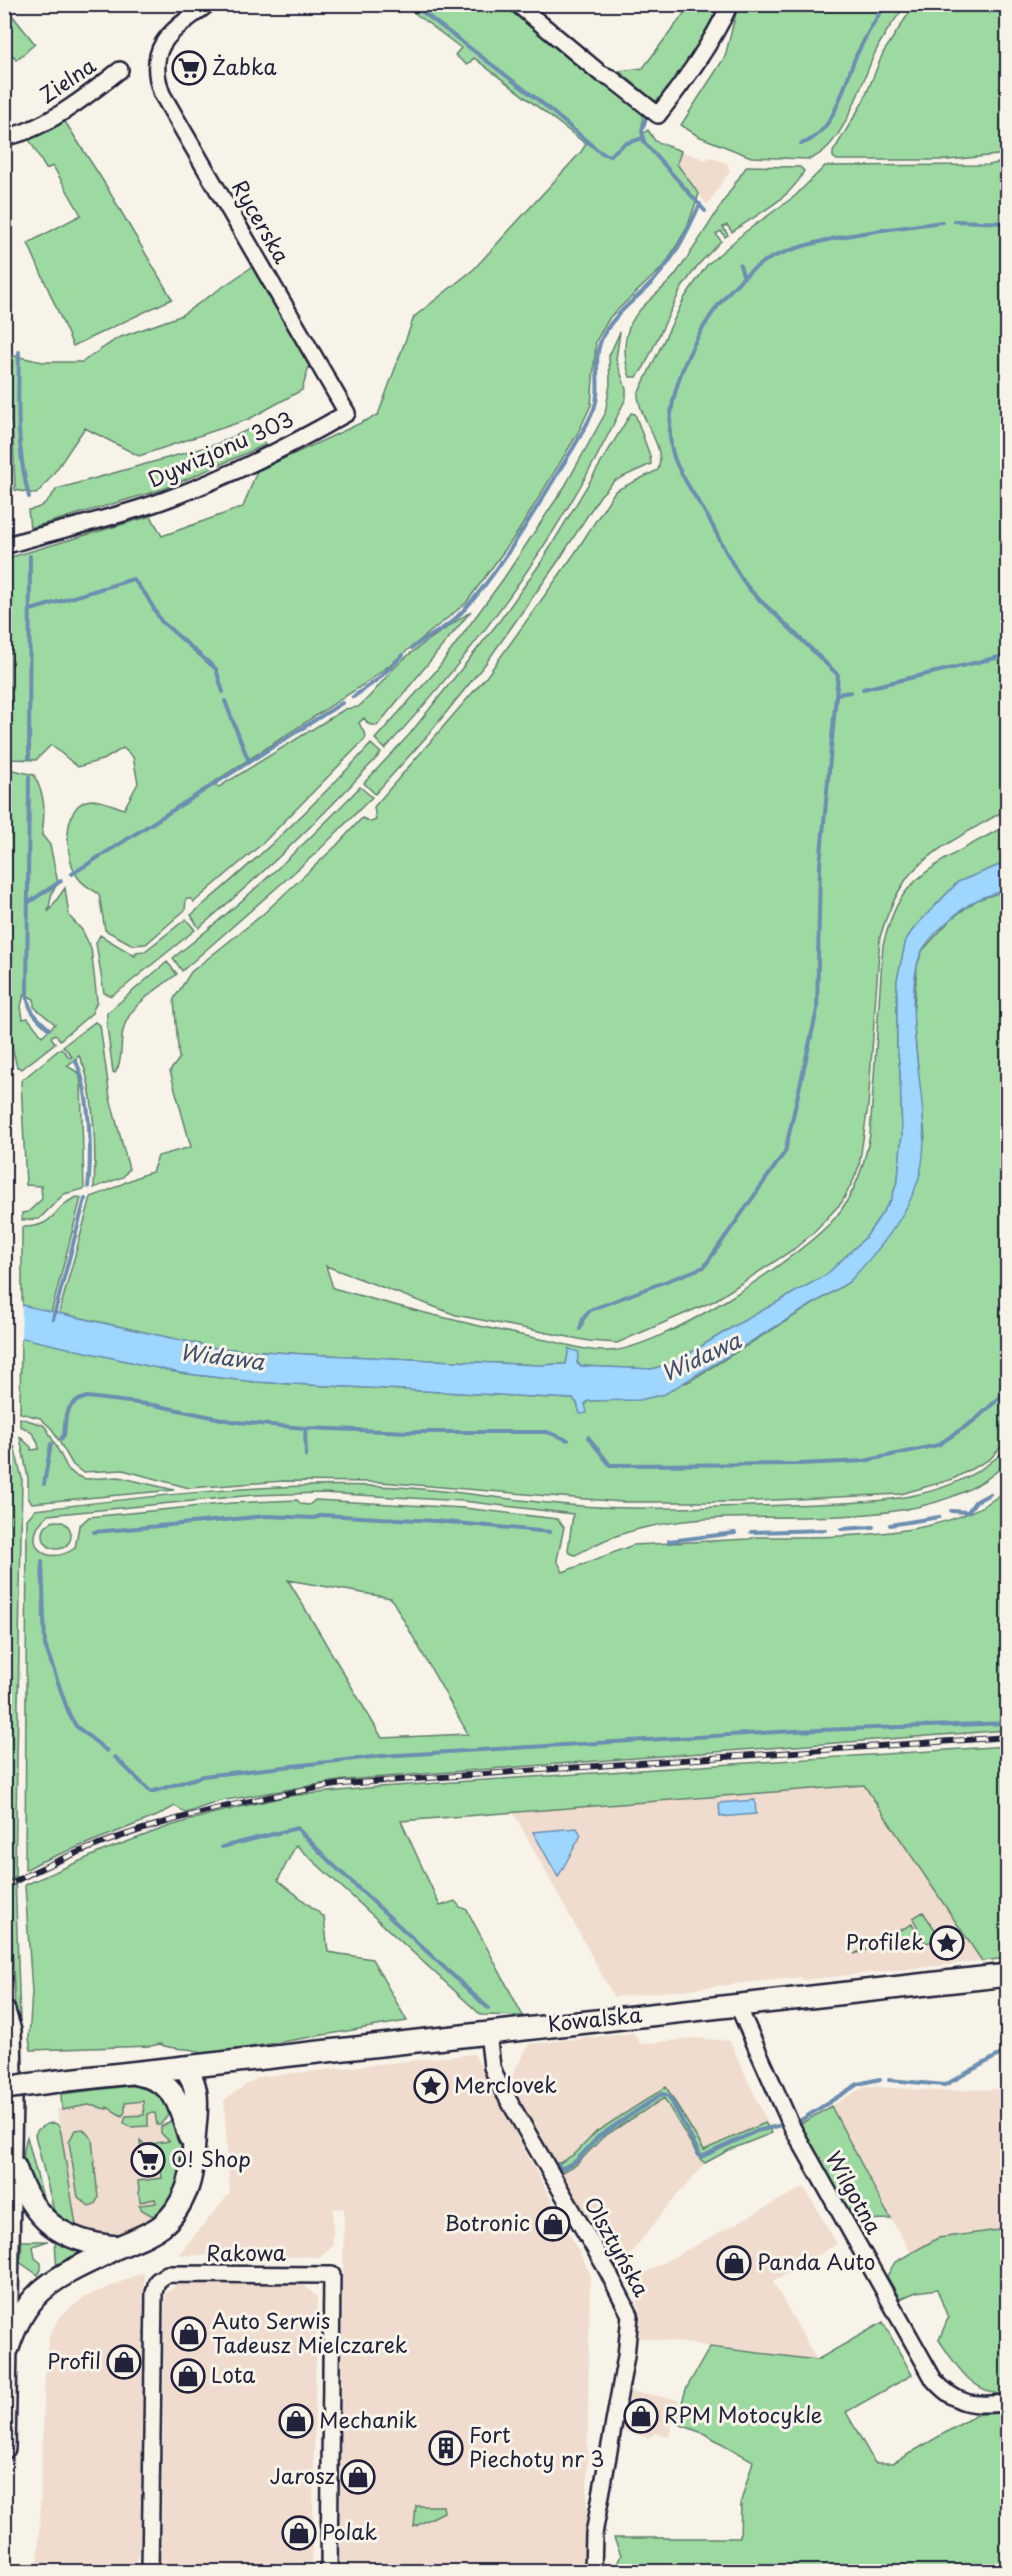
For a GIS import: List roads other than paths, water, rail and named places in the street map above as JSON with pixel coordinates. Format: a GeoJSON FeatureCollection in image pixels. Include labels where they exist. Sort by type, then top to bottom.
{"type":"FeatureCollection","features":[{"type":"Feature","properties":{"kind":"main road","name":"Kowalska"},"geometry":{"type":"LineString","coordinates":[[130,2073],[1008,1976]]}},
{"type":"Feature","properties":{"kind":"main road"},"geometry":{"type":"LineString","coordinates":[[4,2011],[10,2031],[11,2155],[4,2448]]}},
{"type":"Feature","properties":{"kind":"main road"},"geometry":{"type":"LineString","coordinates":[[196,2104],[204,2085],[227,2062]]}},
{"type":"Feature","properties":{"kind":"main road"},"geometry":{"type":"LineString","coordinates":[[8,2348],[19,2318],[40,2291],[62,2276],[117,2247],[147,2236],[174,2214],[188,2186],[192,2166],[196,2104],[194,2084],[183,2067]]}},
{"type":"Feature","properties":{"kind":"main road"},"geometry":{"type":"LineString","coordinates":[[9,2087],[130,2073],[155,2080],[179,2100],[192,2147]]}},
{"type":"Feature","properties":{"kind":"main road"},"geometry":{"type":"LineString","coordinates":[[11,2155],[29,2200],[46,2221],[75,2239],[117,2247]]}},
{"type":"Feature","properties":{"kind":"street","name":"Rycerska"},"geometry":{"type":"LineString","coordinates":[[208,4],[170,33],[161,46],[156,66],[157,81],[162,94],[347,413]]}},
{"type":"Feature","properties":{"kind":"street"},"geometry":{"type":"LineString","coordinates":[[517,4],[600,73],[611,78],[658,115],[688,76],[720,26],[730,4]]}},
{"type":"Feature","properties":{"kind":"street","name":"Zielna"},"geometry":{"type":"LineString","coordinates":[[4,137],[31,130],[120,70]]}},
{"type":"Feature","properties":{"kind":"street","name":"Dywizjonu 303"},"geometry":{"type":"LineString","coordinates":[[4,546],[160,502],[201,486],[285,447],[347,413]]}},
{"type":"Feature","properties":{"kind":"street","name":"Wilgotna"},"geometry":{"type":"LineString","coordinates":[[740,2004],[742,2015],[792,2127],[934,2380],[947,2395],[963,2402],[980,2405],[1008,2403]]}},
{"type":"Feature","properties":{"kind":"street","name":"Olsztyńska"},"geometry":{"type":"LineString","coordinates":[[488,2032],[492,2067],[498,2082],[607,2270],[630,2315],[626,2356],[594,2534],[592,2571]]}},
{"type":"Feature","properties":{"kind":"street","name":"Rakowa"},"geometry":{"type":"LineString","coordinates":[[150,2571],[154,2293],[157,2281],[167,2274],[332,2276],[328,2571]]}},
{"type":"Feature","properties":{"kind":"water","name":"Widawa"},"geometry":{"type":"Polygon","coordinates":[[[1007,862],[1007,890],[981,898],[962,909],[925,946],[916,969],[913,1007],[923,1113],[923,1152],[918,1181],[898,1222],[880,1247],[849,1282],[665,1394],[640,1400],[588,1401],[585,1404],[587,1413],[580,1414],[577,1403],[573,1399],[255,1382],[180,1373],[5,1334],[22,1305],[216,1348],[538,1365],[566,1364],[569,1349],[579,1352],[577,1363],[580,1366],[652,1369],[677,1361],[826,1275],[866,1237],[891,1200],[898,1179],[902,1134],[897,1046],[897,980],[906,940],[914,928],[958,882],[1007,862]]]}},
{"type":"Feature","properties":{"kind":"water"},"geometry":{"type":"Polygon","coordinates":[[[755,1800],[756,1814],[720,1817],[719,1803],[755,1800]]]}},
{"type":"Feature","properties":{"kind":"water"},"geometry":{"type":"Polygon","coordinates":[[[577,1828],[581,1835],[558,1877],[533,1832],[577,1828]]]}},
{"type":"Feature","properties":{"kind":"waterway"},"geometry":{"type":"LineString","coordinates":[[412,4],[537,99],[600,152],[609,156],[624,144],[643,138]]}},
{"type":"Feature","properties":{"kind":"waterway"},"geometry":{"type":"LineString","coordinates":[[801,144],[823,130],[830,119],[837,107],[856,56],[887,4]]}},
{"type":"Feature","properties":{"kind":"waterway"},"geometry":{"type":"LineString","coordinates":[[647,115],[642,130],[644,142],[705,211]]}},
{"type":"Feature","properties":{"kind":"waterway"},"geometry":{"type":"LineString","coordinates":[[412,648],[452,622],[470,603],[497,569],[522,531],[586,427],[594,409],[598,353],[604,334],[615,318],[670,261],[700,204]]}},
{"type":"Feature","properties":{"kind":"waterway"},"geometry":{"type":"LineString","coordinates":[[954,221],[1008,223]]}},
{"type":"Feature","properties":{"kind":"waterway"},"geometry":{"type":"LineString","coordinates":[[580,1329],[583,1319],[590,1310],[704,1267],[785,1152],[817,1010],[820,865],[838,675],[747,586],[736,571],[709,519],[682,475],[675,460],[670,435],[672,406],[680,375],[711,316],[730,291],[751,270],[773,257],[834,239],[942,222]]}},
{"type":"Feature","properties":{"kind":"waterway"},"geometry":{"type":"LineString","coordinates":[[740,265],[743,275]]}},
{"type":"Feature","properties":{"kind":"waterway"},"geometry":{"type":"LineString","coordinates":[[19,352],[20,443],[29,497]]}},
{"type":"Feature","properties":{"kind":"waterway"},"geometry":{"type":"LineString","coordinates":[[29,758],[30,556]]}},
{"type":"Feature","properties":{"kind":"waterway"},"geometry":{"type":"LineString","coordinates":[[31,610],[133,579],[146,595],[161,621],[216,669],[223,692]]}},
{"type":"Feature","properties":{"kind":"waterway"},"geometry":{"type":"LineString","coordinates":[[353,697],[377,680],[403,655]]}},
{"type":"Feature","properties":{"kind":"waterway"},"geometry":{"type":"LineString","coordinates":[[863,689],[1008,655]]}},
{"type":"Feature","properties":{"kind":"waterway"},"geometry":{"type":"LineString","coordinates":[[837,694],[851,692]]}},
{"type":"Feature","properties":{"kind":"waterway"},"geometry":{"type":"LineString","coordinates":[[225,701],[249,762]]}},
{"type":"Feature","properties":{"kind":"waterway"},"geometry":{"type":"LineString","coordinates":[[72,874],[342,703]]}},
{"type":"Feature","properties":{"kind":"waterway"},"geometry":{"type":"LineString","coordinates":[[29,777],[27,994],[31,1010],[49,1029]]}},
{"type":"Feature","properties":{"kind":"waterway"},"geometry":{"type":"LineString","coordinates":[[29,902],[61,881]]}},
{"type":"Feature","properties":{"kind":"waterway"},"geometry":{"type":"LineString","coordinates":[[75,1060],[84,1087],[89,1122],[88,1187]]}},
{"type":"Feature","properties":{"kind":"waterway"},"geometry":{"type":"LineString","coordinates":[[53,1319],[85,1199]]}},
{"type":"Feature","properties":{"kind":"waterway"},"geometry":{"type":"LineString","coordinates":[[588,1437],[610,1465],[800,1464],[864,1461],[938,1445],[975,1420],[1008,1390]]}},
{"type":"Feature","properties":{"kind":"waterway"},"geometry":{"type":"LineString","coordinates":[[61,1439],[64,1435],[66,1415],[70,1407],[76,1401],[87,1397],[154,1405],[236,1422],[305,1428],[411,1432],[547,1432],[568,1440]]}},
{"type":"Feature","properties":{"kind":"waterway"},"geometry":{"type":"LineString","coordinates":[[305,1428],[306,1456]]}},
{"type":"Feature","properties":{"kind":"waterway"},"geometry":{"type":"LineString","coordinates":[[44,1484],[51,1444]]}},
{"type":"Feature","properties":{"kind":"waterway"},"geometry":{"type":"LineString","coordinates":[[1003,1486],[1008,1481]]}},
{"type":"Feature","properties":{"kind":"waterway"},"geometry":{"type":"LineString","coordinates":[[968,1512],[975,1502],[990,1494]]}},
{"type":"Feature","properties":{"kind":"waterway"},"geometry":{"type":"LineString","coordinates":[[951,1511],[968,1512]]}},
{"type":"Feature","properties":{"kind":"waterway"},"geometry":{"type":"LineString","coordinates":[[94,1532],[267,1516],[314,1518],[323,1515],[436,1521],[550,1532]]}},
{"type":"Feature","properties":{"kind":"waterway"},"geometry":{"type":"LineString","coordinates":[[890,1525],[939,1517]]}},
{"type":"Feature","properties":{"kind":"waterway"},"geometry":{"type":"LineString","coordinates":[[841,1529],[873,1527]]}},
{"type":"Feature","properties":{"kind":"waterway"},"geometry":{"type":"LineString","coordinates":[[751,1532],[825,1530]]}},
{"type":"Feature","properties":{"kind":"waterway"},"geometry":{"type":"LineString","coordinates":[[669,1541],[735,1533]]}},
{"type":"Feature","properties":{"kind":"waterway"},"geometry":{"type":"LineString","coordinates":[[42,1561],[45,1645],[69,1714],[76,1726],[107,1751]]}},
{"type":"Feature","properties":{"kind":"waterway"},"geometry":{"type":"LineString","coordinates":[[115,1757],[151,1792],[203,1776],[382,1756],[794,1731],[1008,1723]]}},
{"type":"Feature","properties":{"kind":"waterway"},"geometry":{"type":"LineString","coordinates":[[222,1847],[297,1828],[329,1861],[488,2008]]}},
{"type":"Feature","properties":{"kind":"waterway"},"geometry":{"type":"LineString","coordinates":[[889,2080],[945,2085],[1008,2050]]}},
{"type":"Feature","properties":{"kind":"waterway"},"geometry":{"type":"LineString","coordinates":[[798,2122],[858,2084],[880,2079]]}},
{"type":"Feature","properties":{"kind":"waterway"},"geometry":{"type":"LineString","coordinates":[[558,2164],[561,2169],[576,2161],[598,2137],[662,2094],[669,2096],[701,2157],[757,2131],[782,2125]]}},
{"type":"Feature","properties":{"kind":"railway"},"geometry":{"type":"LineString","coordinates":[[4,1887],[85,1850],[169,1821],[255,1800],[342,1784],[1008,1737]]}},
{"type":"Feature","properties":{"kind":"place","name":"Żabka"},"geometry":{"type":"Point","coordinates":[189,68]}},
{"type":"Feature","properties":{"kind":"place","name":"Profilek"},"geometry":{"type":"Point","coordinates":[947,1943]}},
{"type":"Feature","properties":{"kind":"place","name":"Merclovek"},"geometry":{"type":"Point","coordinates":[431,2086]}},
{"type":"Feature","properties":{"kind":"place","name":"O! Shop"},"geometry":{"type":"Point","coordinates":[148,2160]}},
{"type":"Feature","properties":{"kind":"place","name":"Botronic"},"geometry":{"type":"Point","coordinates":[553,2224]}},
{"type":"Feature","properties":{"kind":"place","name":"Panda Auto"},"geometry":{"type":"Point","coordinates":[734,2263]}},
{"type":"Feature","properties":{"kind":"place","name":"Auto Serwis Tadeusz Mielczarek"},"geometry":{"type":"Point","coordinates":[189,2334]}},
{"type":"Feature","properties":{"kind":"place","name":"Profil"},"geometry":{"type":"Point","coordinates":[124,2362]}},
{"type":"Feature","properties":{"kind":"place","name":"Lota"},"geometry":{"type":"Point","coordinates":[188,2376]}},
{"type":"Feature","properties":{"kind":"place","name":"RPM Motocykle"},"geometry":{"type":"Point","coordinates":[641,2416]}},
{"type":"Feature","properties":{"kind":"place","name":"Mechanik"},"geometry":{"type":"Point","coordinates":[296,2421]}},
{"type":"Feature","properties":{"kind":"place","name":"Fort Piechoty nr 3"},"geometry":{"type":"Point","coordinates":[446,2448]}},
{"type":"Feature","properties":{"kind":"place","name":"Jarosz"},"geometry":{"type":"Point","coordinates":[358,2477]}},
{"type":"Feature","properties":{"kind":"place","name":"Polak"},"geometry":{"type":"Point","coordinates":[299,2533]}}]}
